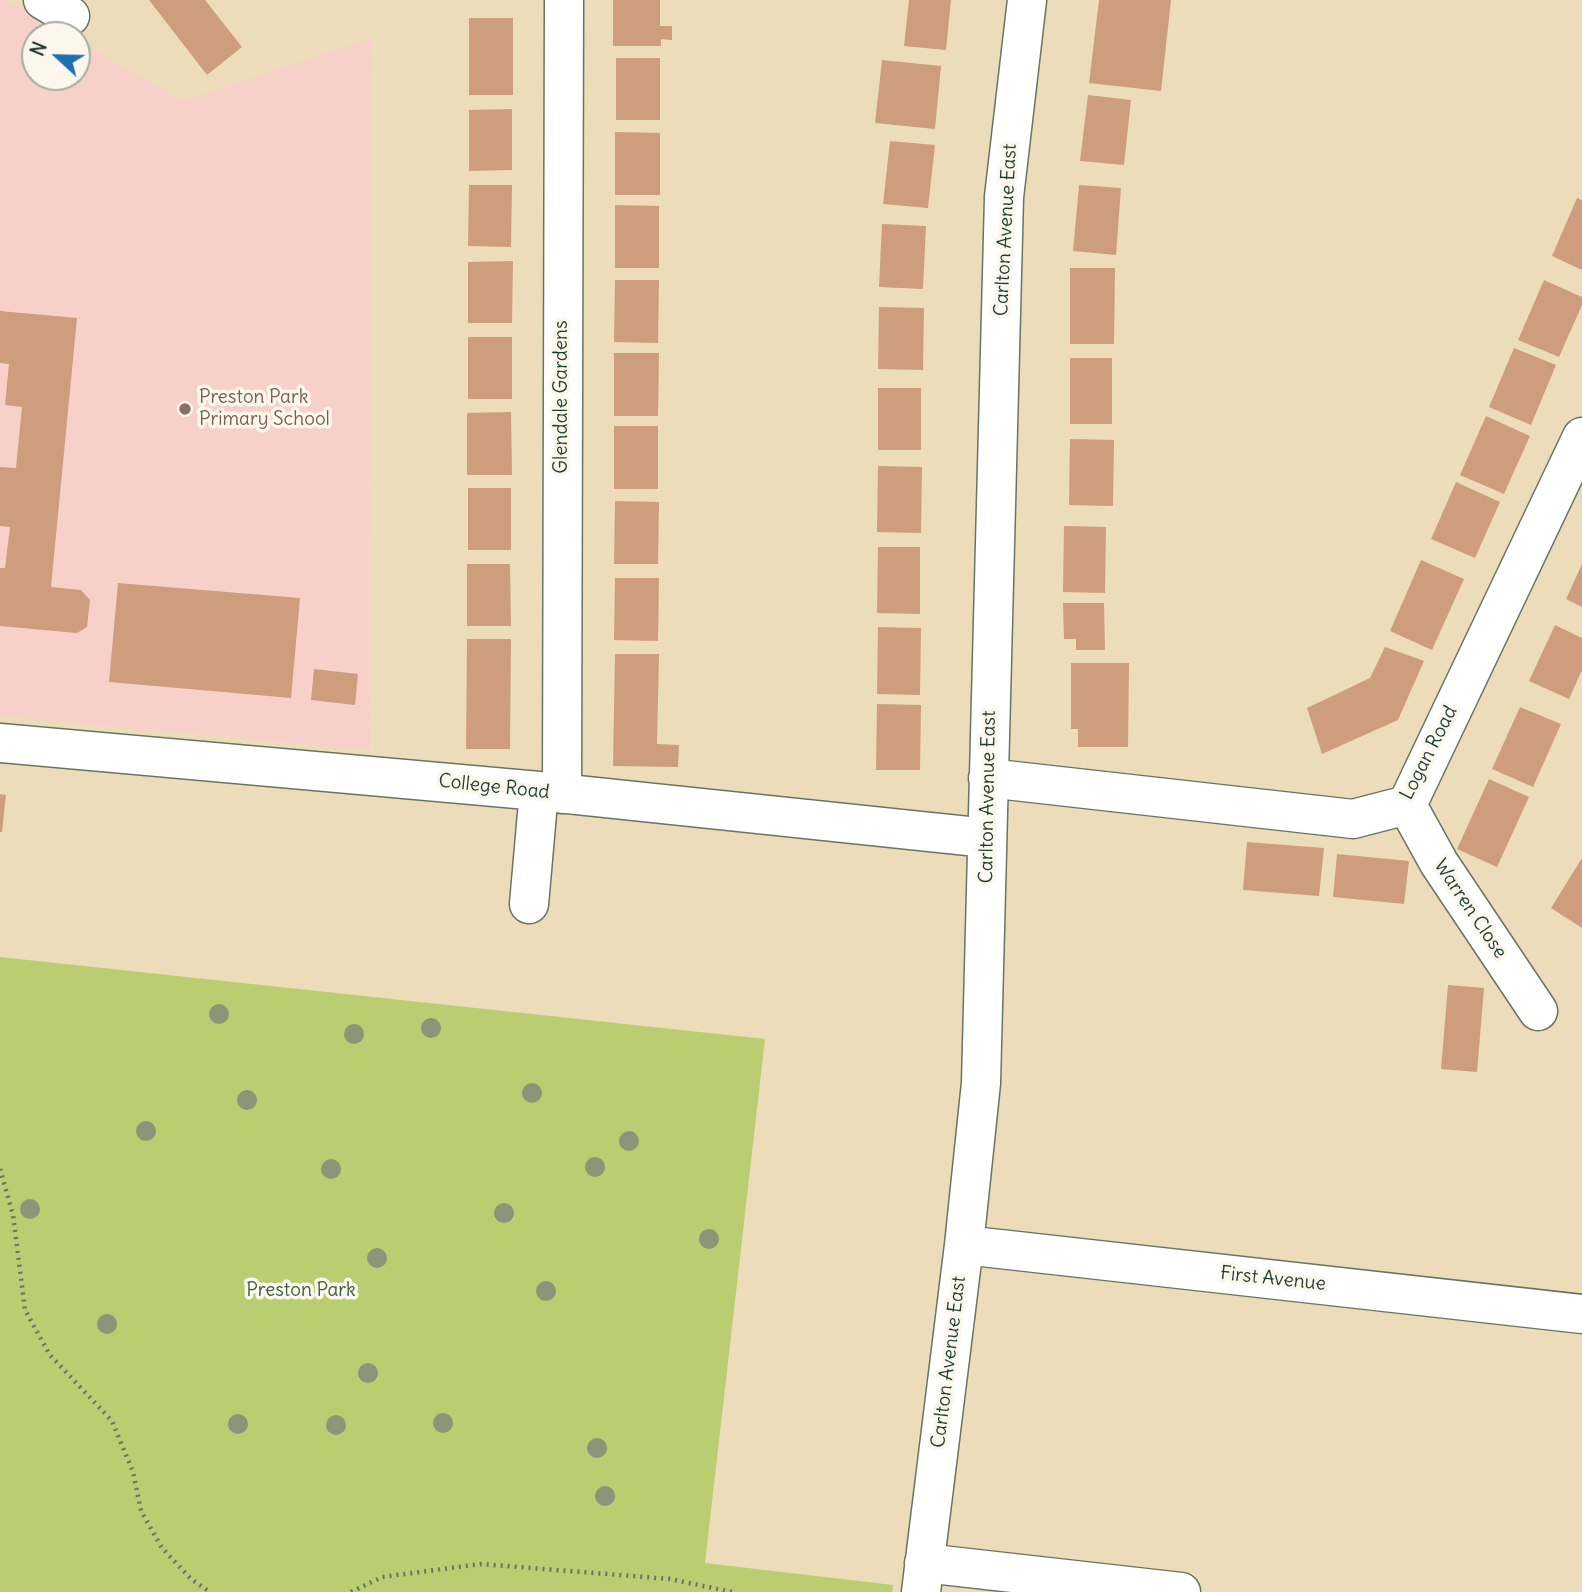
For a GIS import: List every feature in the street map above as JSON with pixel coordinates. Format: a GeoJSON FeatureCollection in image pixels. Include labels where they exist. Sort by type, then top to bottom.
{"type":"FeatureCollection","features":[{"type":"Feature","properties":{"kind":"street","name":"Glendale Gardens"},"geometry":{"type":"LineString","coordinates":[[529,904],[551,792],[564,0]]}},
{"type":"Feature","properties":{"kind":"street","name":"Carlton Avenue East"},"geometry":{"type":"LineString","coordinates":[[922,1578],[964,1245],[981,1083],[1003,197],[1027,0]]}},
{"type":"Feature","properties":{"kind":"street","name":"Logan Road"},"geometry":{"type":"LineString","coordinates":[[988,778],[1353,819],[1407,805],[1582,437]]}},
{"type":"Feature","properties":{"kind":"street","name":"College Road"},"geometry":{"type":"LineString","coordinates":[[0,743],[551,792],[987,838]]}},
{"type":"Feature","properties":{"kind":"street","name":"Warren Close"},"geometry":{"type":"LineString","coordinates":[[1407,805],[1438,863],[1538,1011]]}},
{"type":"Feature","properties":{"kind":"street","name":"First Avenue"},"geometry":{"type":"LineString","coordinates":[[964,1245],[1582,1314]]}},
{"type":"Feature","properties":{"kind":"street"},"geometry":{"type":"LineString","coordinates":[[922,1578],[1181,1592]]}},
{"type":"Feature","properties":{"kind":"path"},"geometry":{"type":"LineString","coordinates":[[0,1169],[13,1215],[25,1310],[50,1355],[112,1421],[133,1472],[141,1511],[162,1548],[191,1579],[210,1592]]}},
{"type":"Feature","properties":{"kind":"path"},"geometry":{"type":"LineString","coordinates":[[351,1592],[382,1577],[481,1564],[670,1579],[732,1592]]}},
{"type":"Feature","properties":{"kind":"shaded area","name":"Preston Park Primary School"},"geometry":{"type":"Polygon","coordinates":[[[0,0],[7,0],[44,21],[21,21],[21,91],[91,91],[91,48],[184,101],[371,38],[369,750],[0,716],[0,0]]]}},
{"type":"Feature","properties":{"kind":"green space","name":"Preston Park"},"geometry":{"type":"Polygon","coordinates":[[[0,957],[765,1039],[705,1563],[893,1585],[892,1592],[0,1592],[0,957]]]}},
{"type":"Feature","properties":{"kind":"building"},"geometry":{"type":"Polygon","coordinates":[[[149,0],[205,0],[242,47],[207,75],[149,0]]]}},
{"type":"Feature","properties":{"kind":"building"},"geometry":{"type":"Polygon","coordinates":[[[613,0],[660,0],[660,26],[672,26],[672,40],[661,39],[661,46],[613,46],[613,0]]]}},
{"type":"Feature","properties":{"kind":"building"},"geometry":{"type":"Polygon","coordinates":[[[909,0],[951,0],[946,50],[904,46],[909,0]]]}},
{"type":"Feature","properties":{"kind":"building"},"geometry":{"type":"Polygon","coordinates":[[[1099,0],[1171,0],[1161,91],[1089,83],[1099,0]]]}},
{"type":"Feature","properties":{"kind":"building"},"geometry":{"type":"Polygon","coordinates":[[[469,18],[513,18],[513,95],[469,95],[469,18]]]}},
{"type":"Feature","properties":{"kind":"building"},"geometry":{"type":"Polygon","coordinates":[[[616,58],[660,58],[660,120],[616,120],[616,58]]]}},
{"type":"Feature","properties":{"kind":"building"},"geometry":{"type":"Polygon","coordinates":[[[882,60],[941,66],[935,129],[875,123],[882,60]]]}},
{"type":"Feature","properties":{"kind":"building"},"geometry":{"type":"Polygon","coordinates":[[[1088,95],[1131,100],[1124,165],[1080,161],[1088,95]]]}},
{"type":"Feature","properties":{"kind":"building"},"geometry":{"type":"Polygon","coordinates":[[[512,109],[512,170],[469,171],[469,110],[512,109]]]}},
{"type":"Feature","properties":{"kind":"building"},"geometry":{"type":"Polygon","coordinates":[[[615,132],[660,133],[660,195],[615,195],[615,132]]]}},
{"type":"Feature","properties":{"kind":"building"},"geometry":{"type":"Polygon","coordinates":[[[890,141],[935,145],[928,208],[883,204],[890,141]]]}},
{"type":"Feature","properties":{"kind":"building"},"geometry":{"type":"Polygon","coordinates":[[[469,185],[512,185],[511,247],[468,246],[469,185]]]}},
{"type":"Feature","properties":{"kind":"building"},"geometry":{"type":"Polygon","coordinates":[[[1079,185],[1121,188],[1116,255],[1073,251],[1079,185]]]}},
{"type":"Feature","properties":{"kind":"building"},"geometry":{"type":"Polygon","coordinates":[[[1577,198],[1582,200],[1582,270],[1552,256],[1577,198]]]}},
{"type":"Feature","properties":{"kind":"building"},"geometry":{"type":"Polygon","coordinates":[[[615,205],[659,206],[659,268],[615,268],[615,205]]]}},
{"type":"Feature","properties":{"kind":"building"},"geometry":{"type":"Polygon","coordinates":[[[882,224],[926,226],[923,289],[879,287],[882,224]]]}},
{"type":"Feature","properties":{"kind":"building"},"geometry":{"type":"Polygon","coordinates":[[[513,261],[512,323],[468,323],[468,262],[513,261]]]}},
{"type":"Feature","properties":{"kind":"building"},"geometry":{"type":"Polygon","coordinates":[[[1070,268],[1115,268],[1114,344],[1070,344],[1070,268]]]}},
{"type":"Feature","properties":{"kind":"building"},"geometry":{"type":"Polygon","coordinates":[[[615,280],[659,280],[658,343],[614,342],[615,280]]]}},
{"type":"Feature","properties":{"kind":"building"},"geometry":{"type":"Polygon","coordinates":[[[1544,280],[1582,297],[1582,305],[1559,357],[1518,340],[1544,280]]]}},
{"type":"Feature","properties":{"kind":"building"},"geometry":{"type":"Polygon","coordinates":[[[879,307],[924,308],[923,370],[878,369],[879,307]]]}},
{"type":"Feature","properties":{"kind":"building"},"geometry":{"type":"Polygon","coordinates":[[[0,311],[77,318],[51,587],[81,590],[90,600],[87,627],[77,633],[0,626],[0,568],[5,568],[10,527],[0,526],[0,467],[16,468],[22,407],[5,405],[9,364],[0,363],[0,311]]]}},
{"type":"Feature","properties":{"kind":"building"},"geometry":{"type":"Polygon","coordinates":[[[468,337],[512,337],[512,399],[468,399],[468,337]]]}},
{"type":"Feature","properties":{"kind":"building"},"geometry":{"type":"Polygon","coordinates":[[[1514,348],[1556,365],[1531,425],[1489,407],[1514,348]]]}},
{"type":"Feature","properties":{"kind":"building"},"geometry":{"type":"Polygon","coordinates":[[[614,353],[659,353],[658,416],[614,416],[614,353]]]}},
{"type":"Feature","properties":{"kind":"building"},"geometry":{"type":"Polygon","coordinates":[[[1070,358],[1112,358],[1112,424],[1070,424],[1070,358]]]}},
{"type":"Feature","properties":{"kind":"building"},"geometry":{"type":"Polygon","coordinates":[[[878,388],[921,388],[921,450],[878,450],[878,388]]]}},
{"type":"Feature","properties":{"kind":"building"},"geometry":{"type":"Polygon","coordinates":[[[511,412],[512,475],[467,475],[467,413],[511,412]]]}},
{"type":"Feature","properties":{"kind":"building"},"geometry":{"type":"Polygon","coordinates":[[[1486,416],[1530,436],[1504,494],[1460,475],[1486,416]]]}},
{"type":"Feature","properties":{"kind":"building"},"geometry":{"type":"Polygon","coordinates":[[[614,426],[658,426],[658,489],[614,489],[614,426]]]}},
{"type":"Feature","properties":{"kind":"building"},"geometry":{"type":"Polygon","coordinates":[[[1070,439],[1114,440],[1113,506],[1069,505],[1070,439]]]}},
{"type":"Feature","properties":{"kind":"building"},"geometry":{"type":"Polygon","coordinates":[[[878,466],[922,467],[921,533],[877,532],[878,466]]]}},
{"type":"Feature","properties":{"kind":"building"},"geometry":{"type":"Polygon","coordinates":[[[1456,482],[1500,502],[1475,558],[1431,539],[1456,482]]]}},
{"type":"Feature","properties":{"kind":"building"},"geometry":{"type":"Polygon","coordinates":[[[468,488],[511,488],[511,550],[468,550],[468,488]]]}},
{"type":"Feature","properties":{"kind":"building"},"geometry":{"type":"Polygon","coordinates":[[[615,501],[659,502],[658,564],[614,564],[615,501]]]}},
{"type":"Feature","properties":{"kind":"building"},"geometry":{"type":"Polygon","coordinates":[[[1064,526],[1106,527],[1105,593],[1063,592],[1064,526]]]}},
{"type":"Feature","properties":{"kind":"building"},"geometry":{"type":"Polygon","coordinates":[[[878,547],[920,547],[920,614],[877,613],[878,547]]]}},
{"type":"Feature","properties":{"kind":"building"},"geometry":{"type":"Polygon","coordinates":[[[1421,560],[1464,579],[1432,650],[1390,631],[1421,560]]]}},
{"type":"Feature","properties":{"kind":"building"},"geometry":{"type":"Polygon","coordinates":[[[467,564],[510,564],[511,626],[467,626],[467,564]]]}},
{"type":"Feature","properties":{"kind":"building"},"geometry":{"type":"Polygon","coordinates":[[[1582,564],[1582,607],[1566,599],[1582,564]]]}},
{"type":"Feature","properties":{"kind":"building"},"geometry":{"type":"Polygon","coordinates":[[[615,578],[659,578],[658,641],[614,640],[615,578]]]}},
{"type":"Feature","properties":{"kind":"building"},"geometry":{"type":"Polygon","coordinates":[[[118,583],[300,598],[291,698],[109,682],[118,583]]]}},
{"type":"Feature","properties":{"kind":"building"},"geometry":{"type":"Polygon","coordinates":[[[1063,603],[1104,603],[1105,650],[1076,650],[1076,639],[1064,639],[1063,603]]]}},
{"type":"Feature","properties":{"kind":"building"},"geometry":{"type":"Polygon","coordinates":[[[1555,625],[1582,638],[1582,670],[1569,699],[1529,681],[1555,625]]]}},
{"type":"Feature","properties":{"kind":"building"},"geometry":{"type":"Polygon","coordinates":[[[878,627],[921,628],[920,695],[877,694],[878,627]]]}},
{"type":"Feature","properties":{"kind":"building"},"geometry":{"type":"Polygon","coordinates":[[[467,639],[511,639],[510,749],[466,749],[467,639]]]}},
{"type":"Feature","properties":{"kind":"building"},"geometry":{"type":"Polygon","coordinates":[[[1385,647],[1424,661],[1398,720],[1322,754],[1307,708],[1370,678],[1385,647]]]}},
{"type":"Feature","properties":{"kind":"building"},"geometry":{"type":"Polygon","coordinates":[[[615,654],[659,654],[657,744],[679,745],[678,767],[613,766],[615,654]]]}},
{"type":"Feature","properties":{"kind":"building"},"geometry":{"type":"Polygon","coordinates":[[[1071,663],[1129,663],[1128,747],[1078,747],[1078,729],[1071,729],[1071,663]]]}},
{"type":"Feature","properties":{"kind":"building"},"geometry":{"type":"Polygon","coordinates":[[[314,669],[358,674],[355,705],[311,700],[314,669]]]}},
{"type":"Feature","properties":{"kind":"building"},"geometry":{"type":"Polygon","coordinates":[[[877,704],[921,705],[920,770],[876,770],[877,704]]]}},
{"type":"Feature","properties":{"kind":"building"},"geometry":{"type":"Polygon","coordinates":[[[1520,707],[1561,724],[1533,787],[1492,769],[1520,707]]]}},
{"type":"Feature","properties":{"kind":"building"},"geometry":{"type":"Polygon","coordinates":[[[1489,779],[1529,797],[1497,867],[1457,849],[1489,779]]]}},
{"type":"Feature","properties":{"kind":"building"},"geometry":{"type":"Polygon","coordinates":[[[0,794],[6,795],[2,832],[0,832],[0,794]]]}},
{"type":"Feature","properties":{"kind":"building"},"geometry":{"type":"Polygon","coordinates":[[[1247,842],[1324,848],[1319,896],[1243,890],[1247,842]]]}},
{"type":"Feature","properties":{"kind":"building"},"geometry":{"type":"Polygon","coordinates":[[[1337,854],[1409,861],[1404,904],[1333,897],[1337,854]]]}},
{"type":"Feature","properties":{"kind":"building"},"geometry":{"type":"Polygon","coordinates":[[[1582,858],[1582,928],[1551,908],[1582,858]]]}},
{"type":"Feature","properties":{"kind":"building"},"geometry":{"type":"Polygon","coordinates":[[[1448,985],[1484,988],[1477,1072],[1441,1069],[1448,985]]]}},
{"type":"Feature","properties":{"kind":"place","name":"Preston Park Primary School"},"geometry":{"type":"Point","coordinates":[185,409]}}]}
